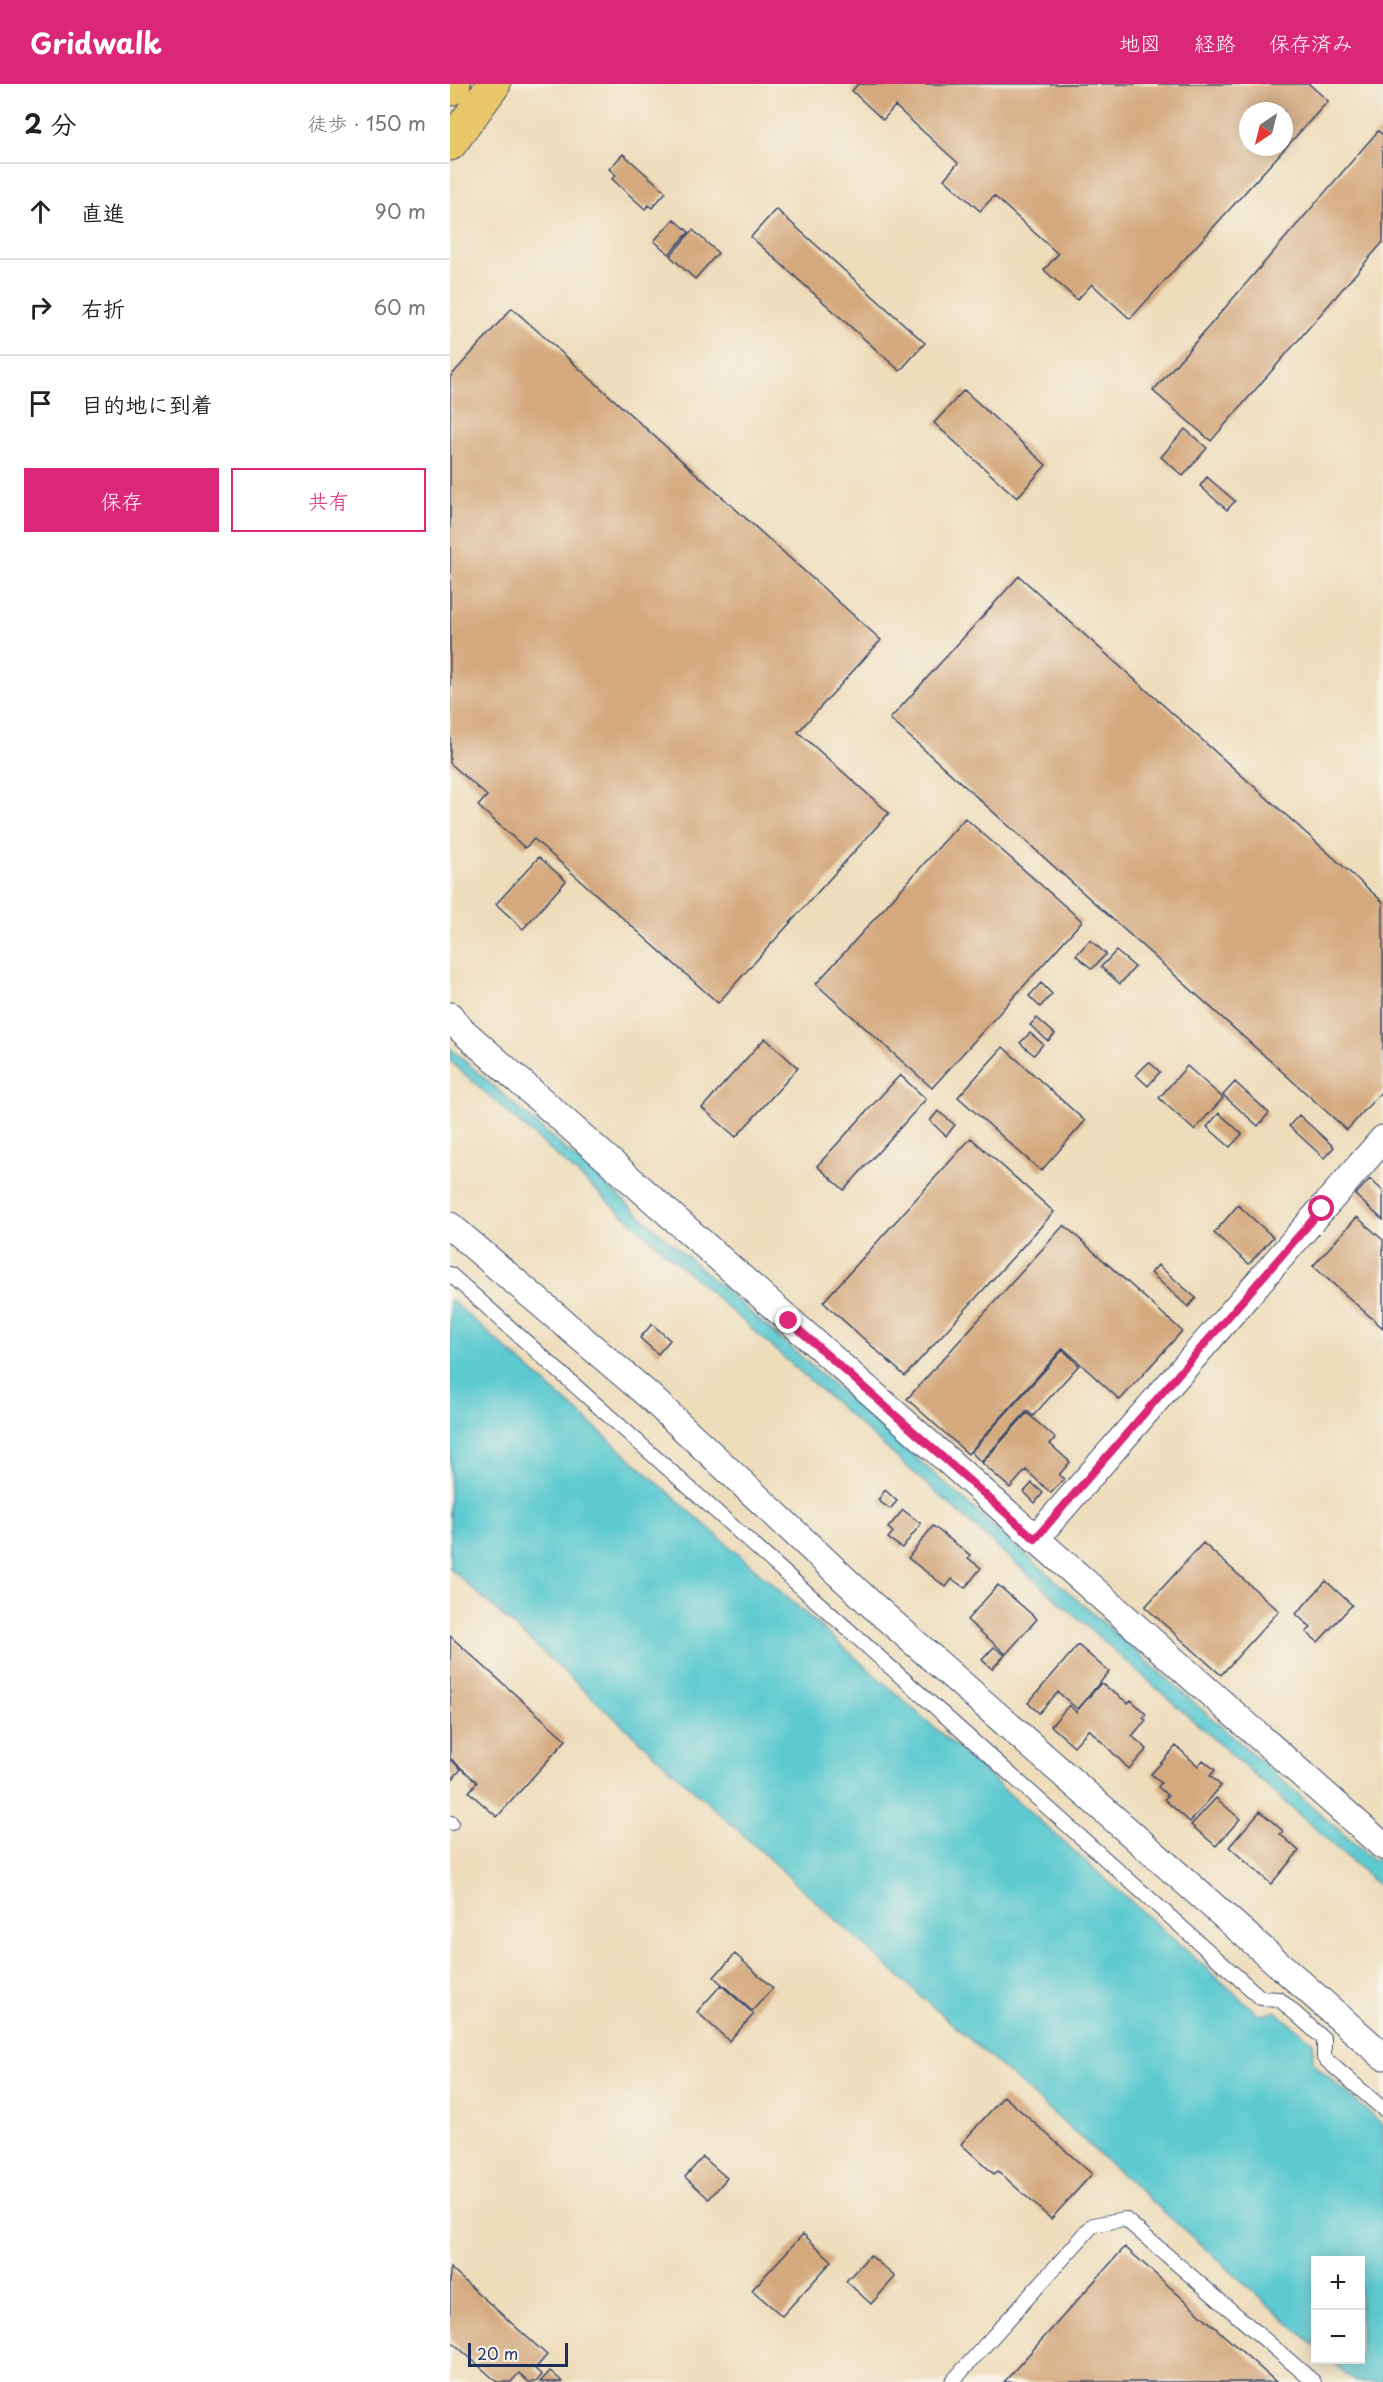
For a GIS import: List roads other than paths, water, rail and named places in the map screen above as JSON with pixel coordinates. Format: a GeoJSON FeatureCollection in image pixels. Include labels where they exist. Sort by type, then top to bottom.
{"type":"FeatureCollection","features":[{"type":"Feature","properties":{"kind":"highway"},"geometry":{"type":"LineString","coordinates":[[450,89],[453,84]]}},
{"type":"Feature","properties":{"kind":"highway"},"geometry":{"type":"LineString","coordinates":[[450,144],[494,84]]}},
{"type":"Feature","properties":{"kind":"street"},"geometry":{"type":"LineString","coordinates":[[450,1016],[456,1025],[1383,1846]]}},
{"type":"Feature","properties":{"kind":"street"},"geometry":{"type":"LineString","coordinates":[[1035,1539],[1383,1139]]}},
{"type":"Feature","properties":{"kind":"street"},"geometry":{"type":"LineString","coordinates":[[450,1226],[648,1395],[872,1605],[1383,2056]]}},
{"type":"Feature","properties":{"kind":"lane"},"geometry":{"type":"LineString","coordinates":[[450,1274],[1261,1998],[1279,1999],[1324,2039],[1324,2058],[1383,2109]]}},
{"type":"Feature","properties":{"kind":"lane"},"geometry":{"type":"LineString","coordinates":[[952,2382],[1093,2225],[1125,2219],[1314,2382]]}},
{"type":"Feature","properties":{"kind":"water"},"geometry":{"type":"Polygon","coordinates":[[[450,1048],[1374,1861],[1378,1858],[1383,1863],[1383,1889],[450,1061],[450,1048]]]}},
{"type":"Feature","properties":{"kind":"water"},"geometry":{"type":"Polygon","coordinates":[[[450,1299],[1258,2014],[1275,2011],[1313,2042],[1313,2063],[1383,2125],[1383,2382],[1356,2382],[1335,2364],[1365,2364],[1365,2256],[1311,2256],[1311,2342],[876,1956],[450,1568],[450,1299]]]}}]}
